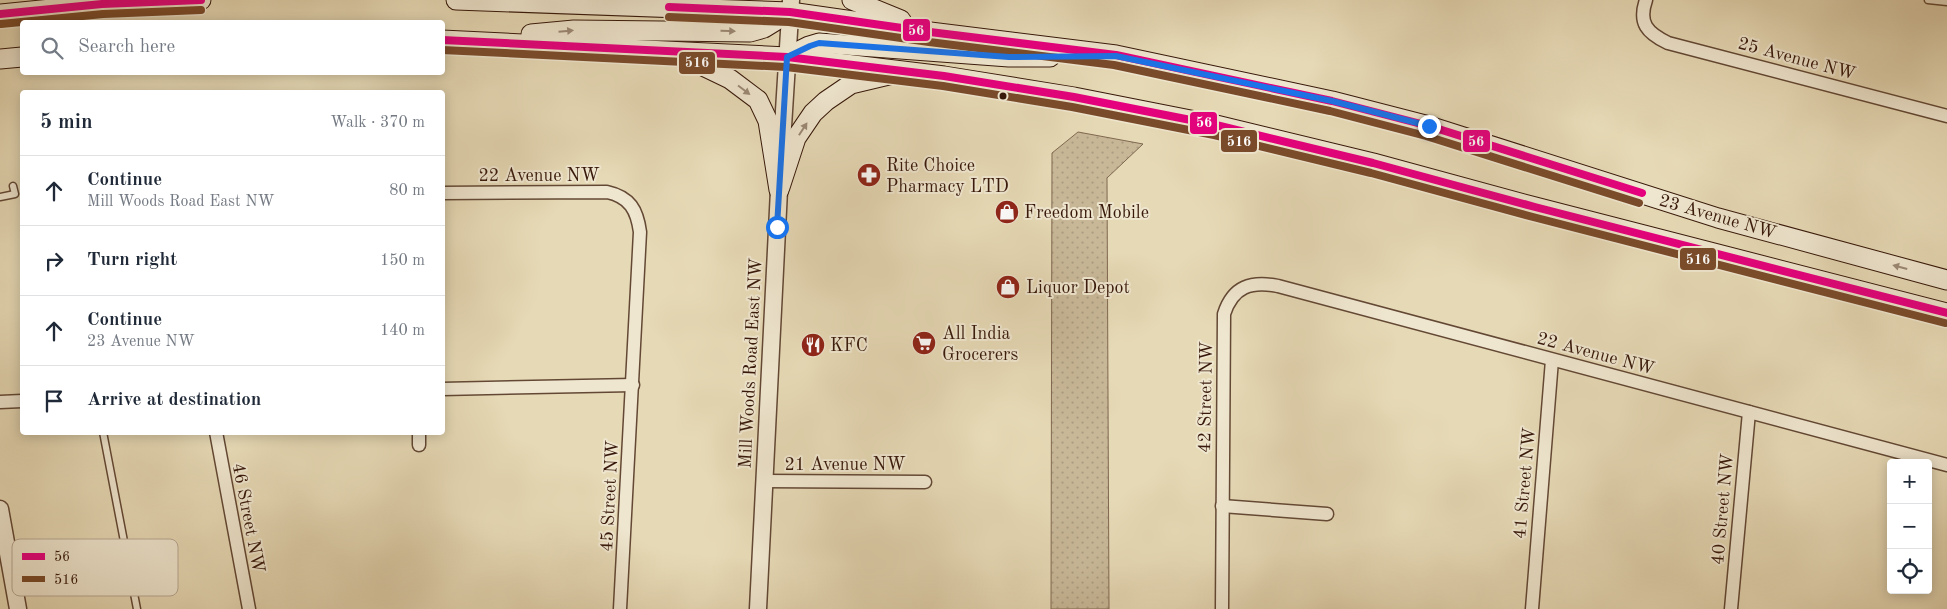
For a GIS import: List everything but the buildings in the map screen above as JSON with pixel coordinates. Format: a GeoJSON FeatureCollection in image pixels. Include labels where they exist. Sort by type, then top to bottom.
{"type":"FeatureCollection","features":[{"type":"Feature","properties":{"kind":"main road"},"geometry":{"type":"LineString","coordinates":[[0,14],[102,4],[202,0]]}},
{"type":"Feature","properties":{"kind":"main road","name":"23 Avenue NW"},"geometry":{"type":"LineString","coordinates":[[456,0],[670,7],[791,6],[930,32],[1116,56],[1332,101],[1420,124],[1718,218],[1947,280]]}},
{"type":"Feature","properties":{"kind":"main road"},"geometry":{"type":"LineString","coordinates":[[670,7],[690,5],[704,0]]}},
{"type":"Feature","properties":{"kind":"main road"},"geometry":{"type":"LineString","coordinates":[[852,0],[930,32]]}},
{"type":"Feature","properties":{"kind":"main road"},"geometry":{"type":"LineString","coordinates":[[465,40],[574,30],[750,32],[764,28],[791,6]]}},
{"type":"Feature","properties":{"kind":"main road","name":"23 Avenue NW"},"geometry":{"type":"LineString","coordinates":[[445,40],[787,57],[907,71],[1065,95],[1216,125],[1373,163],[1535,207],[1947,313]]}},
{"type":"Feature","properties":{"kind":"main road"},"geometry":{"type":"LineString","coordinates":[[787,57],[819,43],[1009,57],[1116,56]]}},
{"type":"Feature","properties":{"kind":"main road"},"geometry":{"type":"LineString","coordinates":[[670,51],[730,79],[758,100],[768,121],[779,190]]}},
{"type":"Feature","properties":{"kind":"main road"},"geometry":{"type":"LineString","coordinates":[[0,59],[20,57]]}},
{"type":"Feature","properties":{"kind":"main road"},"geometry":{"type":"LineString","coordinates":[[779,190],[796,138],[813,113],[851,84],[907,71]]}},
{"type":"Feature","properties":{"kind":"street","name":"25 Avenue NW"},"geometry":{"type":"LineString","coordinates":[[1646,0],[1643,12],[1644,23],[1654,34],[1668,43],[1947,116]]}},
{"type":"Feature","properties":{"kind":"street","name":"Mill Woods Road East NW"},"geometry":{"type":"LineString","coordinates":[[758,609],[779,190],[791,6]]}},
{"type":"Feature","properties":{"kind":"street","name":"22 Avenue NW"},"geometry":{"type":"LineString","coordinates":[[445,192],[608,192],[617,194],[631,204]]}},
{"type":"Feature","properties":{"kind":"street","name":"45 Street NW"},"geometry":{"type":"LineString","coordinates":[[620,609],[640,232],[636,212],[631,204]]}},
{"type":"Feature","properties":{"kind":"street","name":"22 Avenue NW"},"geometry":{"type":"LineString","coordinates":[[1236,292],[1254,285],[1278,286],[1947,465]]}},
{"type":"Feature","properties":{"kind":"street","name":"42 Street NW"},"geometry":{"type":"LineString","coordinates":[[1222,609],[1224,314],[1227,303],[1236,292]]}},
{"type":"Feature","properties":{"kind":"street","name":"41 Street NW"},"geometry":{"type":"LineString","coordinates":[[1532,609],[1552,360]]}},
{"type":"Feature","properties":{"kind":"street"},"geometry":{"type":"LineString","coordinates":[[445,389],[633,385]]}},
{"type":"Feature","properties":{"kind":"street"},"geometry":{"type":"LineString","coordinates":[[0,402],[20,401]]}},
{"type":"Feature","properties":{"kind":"street","name":"40 Street NW"},"geometry":{"type":"LineString","coordinates":[[1731,609],[1748,412]]}},
{"type":"Feature","properties":{"kind":"street","name":"46 Street NW"},"geometry":{"type":"LineString","coordinates":[[217,435],[249,609]]}},
{"type":"Feature","properties":{"kind":"street","name":"21 Avenue NW"},"geometry":{"type":"LineString","coordinates":[[764,481],[925,482]]}},
{"type":"Feature","properties":{"kind":"street"},"geometry":{"type":"LineString","coordinates":[[1222,506],[1327,514]]}},
{"type":"Feature","properties":{"kind":"street"},"geometry":{"type":"LineString","coordinates":[[0,509],[12,576]]}},
{"type":"Feature","properties":{"kind":"street"},"geometry":{"type":"LineString","coordinates":[[16,596],[18,609]]}},
{"type":"Feature","properties":{"kind":"lane"},"geometry":{"type":"LineString","coordinates":[[1928,0],[1947,2]]}},
{"type":"Feature","properties":{"kind":"lane"},"geometry":{"type":"LineString","coordinates":[[0,197],[15,194],[13,186]]}},
{"type":"Feature","properties":{"kind":"lane"},"geometry":{"type":"LineString","coordinates":[[104,435],[124,539]]}},
{"type":"Feature","properties":{"kind":"lane"},"geometry":{"type":"LineString","coordinates":[[135,596],[137,609]]}},
{"type":"Feature","properties":{"kind":"shaded area"},"geometry":{"type":"Polygon","coordinates":[[[1078,132],[1143,144],[1107,178],[1109,609],[1051,609],[1052,153],[1078,132]]]}},
{"type":"Feature","properties":{"kind":"transit line","name":"56"},"geometry":{"type":"LineString","coordinates":[[0,14],[102,4],[201,0]]}},
{"type":"Feature","properties":{"kind":"transit line","name":"56"},"geometry":{"type":"LineString","coordinates":[[669,7],[790,12],[930,32],[1116,55],[1332,101],[1429,126],[1642,193]]}},
{"type":"Feature","properties":{"kind":"transit line","name":"516"},"geometry":{"type":"LineString","coordinates":[[42,20],[103,14],[201,10]]}},
{"type":"Feature","properties":{"kind":"transit line","name":"516"},"geometry":{"type":"LineString","coordinates":[[669,17],[789,22],[1114,65],[1330,111],[1426,136],[1639,203]]}},
{"type":"Feature","properties":{"kind":"transit line","name":"516"},"geometry":{"type":"LineString","coordinates":[[1,24],[20,22]]}},
{"type":"Feature","properties":{"kind":"transit line","name":"56"},"geometry":{"type":"LineString","coordinates":[[445,40],[787,57],[944,76],[1074,97],[1216,125],[1373,163],[1535,207],[1947,313]]}},
{"type":"Feature","properties":{"kind":"transit line","name":"516"},"geometry":{"type":"LineString","coordinates":[[445,50],[786,67],[943,86],[1072,107],[1214,135],[1371,173],[1533,217],[1945,323]]}},
{"type":"Feature","properties":{"kind":"place","name":"Rite Choice Pharmacy LTD"},"geometry":{"type":"Point","coordinates":[869,175]}},
{"type":"Feature","properties":{"kind":"place","name":"Freedom Mobile"},"geometry":{"type":"Point","coordinates":[1007,212]}},
{"type":"Feature","properties":{"kind":"place","name":"Liquor Depot"},"geometry":{"type":"Point","coordinates":[1008,287]}},
{"type":"Feature","properties":{"kind":"place","name":"All India Grocerers"},"geometry":{"type":"Point","coordinates":[924,343]}},
{"type":"Feature","properties":{"kind":"place","name":"KFC"},"geometry":{"type":"Point","coordinates":[813,345]}},
{"type":"Feature","properties":{"kind":"route"},"geometry":{"type":"LineString","coordinates":[[777,227],[787,57],[819,43],[1009,57],[1116,56],[1332,101],[1429,126]]}}]}
